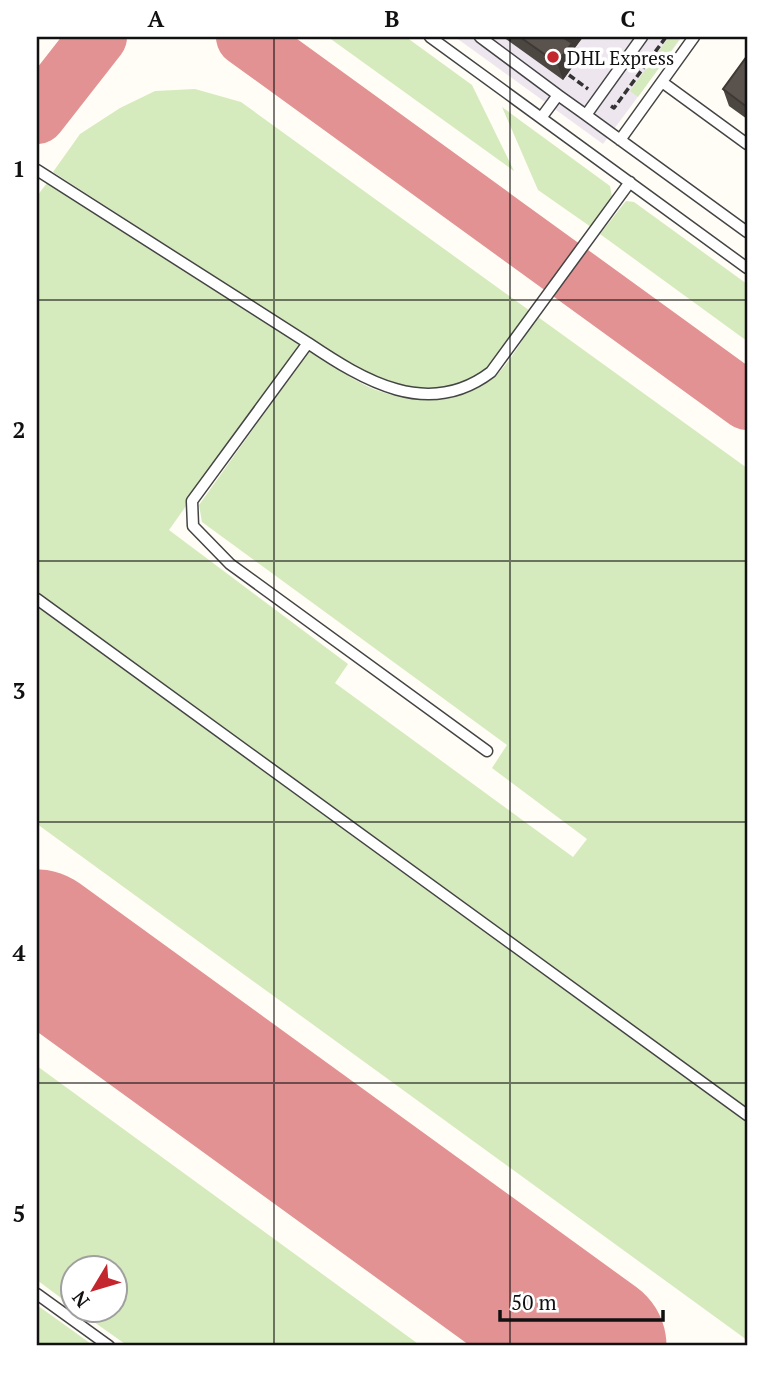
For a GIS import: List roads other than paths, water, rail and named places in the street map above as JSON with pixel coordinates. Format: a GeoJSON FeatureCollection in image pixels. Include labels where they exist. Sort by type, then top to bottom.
{"type":"FeatureCollection","features":[{"type":"Feature","properties":{"kind":"lane"},"geometry":{"type":"LineString","coordinates":[[430,37],[747,268]]}},
{"type":"Feature","properties":{"kind":"lane"},"geometry":{"type":"LineString","coordinates":[[480,37],[747,232]]}},
{"type":"Feature","properties":{"kind":"lane"},"geometry":{"type":"LineString","coordinates":[[586,115],[642,37]]}},
{"type":"Feature","properties":{"kind":"lane"},"geometry":{"type":"LineString","coordinates":[[620,140],[694,37]]}},
{"type":"Feature","properties":{"kind":"lane"},"geometry":{"type":"LineString","coordinates":[[662,82],[747,144]]}},
{"type":"Feature","properties":{"kind":"lane"},"geometry":{"type":"LineString","coordinates":[[541,118],[558,95]]}},
{"type":"Feature","properties":{"kind":"lane"},"geometry":{"type":"LineString","coordinates":[[37,170],[369,381],[395,391],[429,393],[470,386],[491,372],[630,182]]}},
{"type":"Feature","properties":{"kind":"lane"},"geometry":{"type":"LineString","coordinates":[[308,343],[192,501],[193,526],[230,564],[487,751]]}},
{"type":"Feature","properties":{"kind":"lane"},"geometry":{"type":"LineString","coordinates":[[37,599],[747,1115]]}},
{"type":"Feature","properties":{"kind":"lane"},"geometry":{"type":"LineString","coordinates":[[37,1294],[109,1346]]}},
{"type":"Feature","properties":{"kind":"place","name":"DHL Express"},"geometry":{"type":"Point","coordinates":[553,57]}}]}
